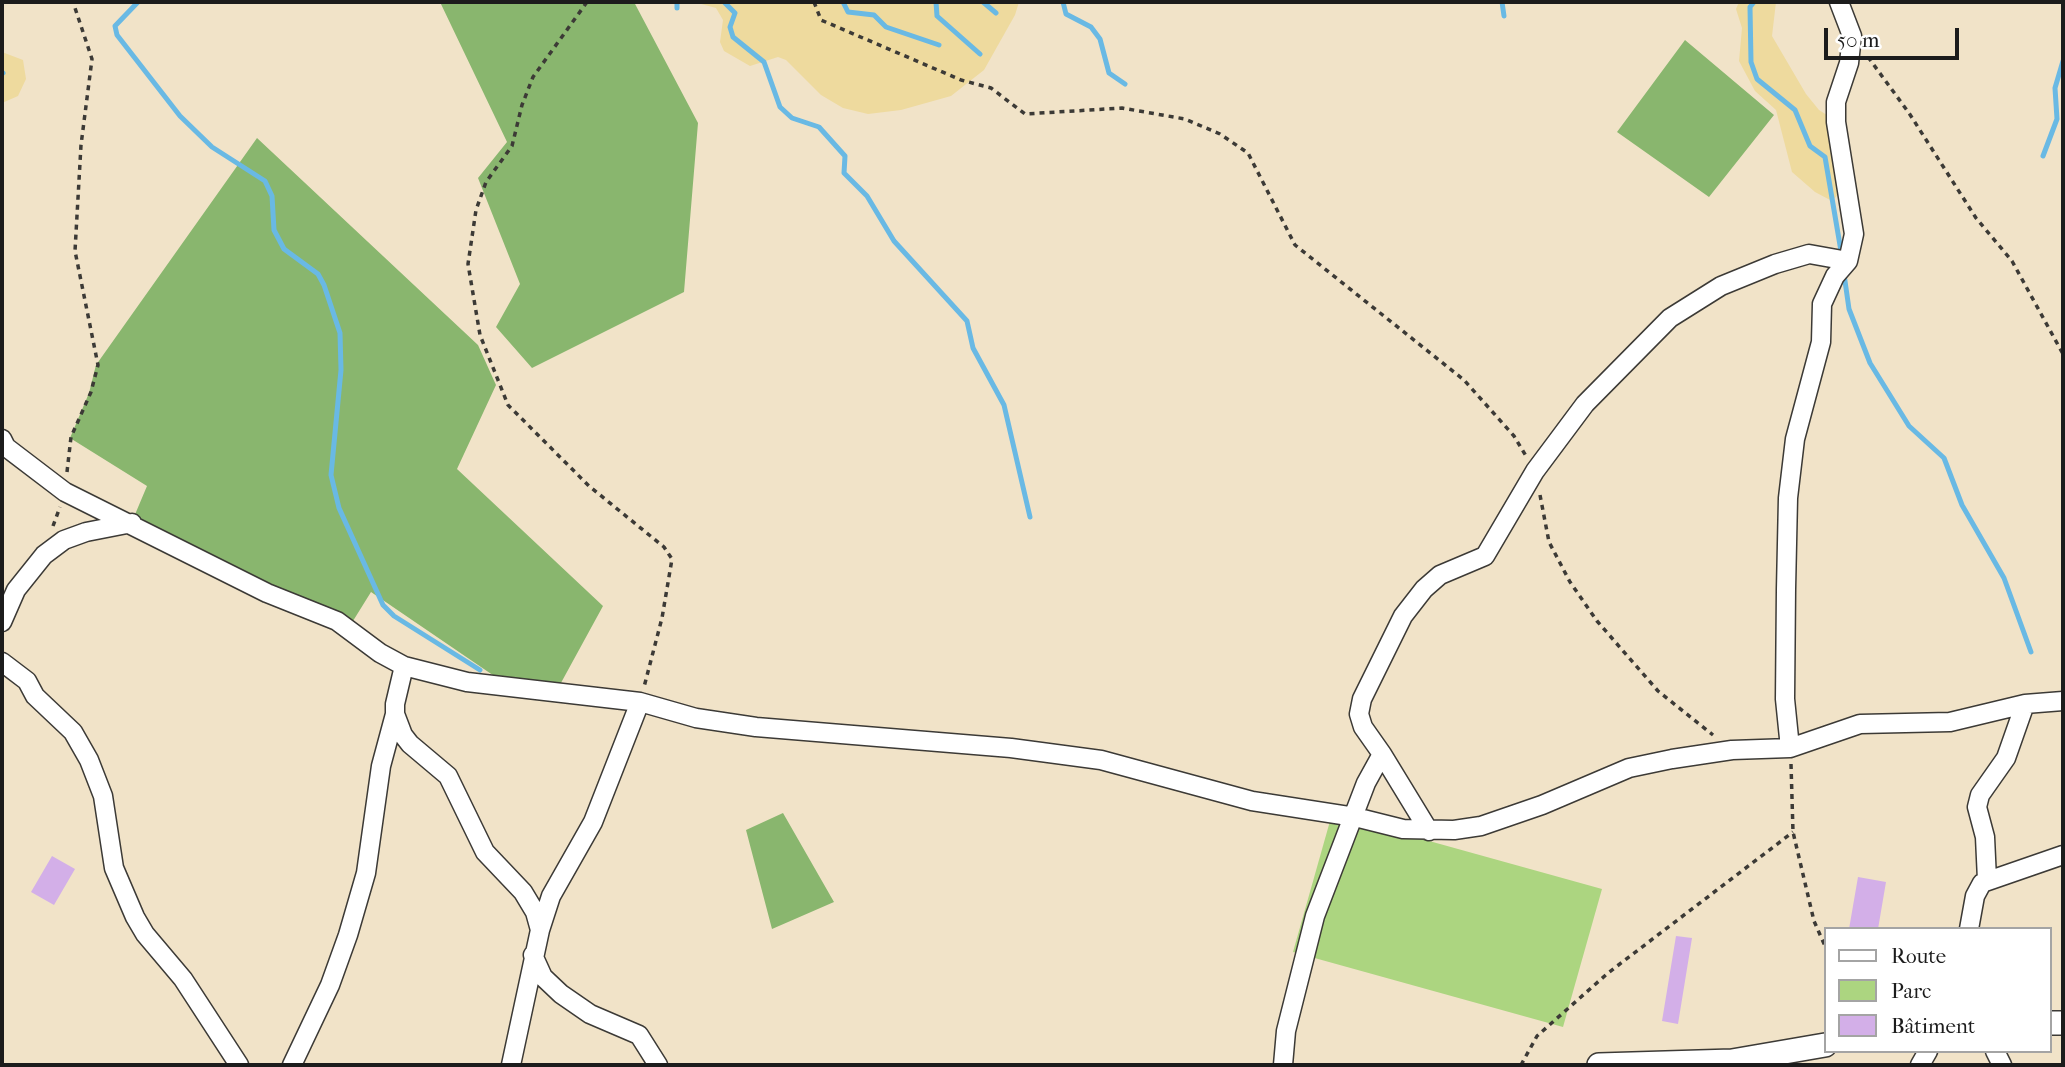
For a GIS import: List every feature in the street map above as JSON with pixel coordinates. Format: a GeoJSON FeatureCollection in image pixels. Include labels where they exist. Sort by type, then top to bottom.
{"type":"FeatureCollection","features":[{"type":"Feature","properties":{"kind":"street"},"geometry":{"type":"LineString","coordinates":[[1790,748],[1785,699],[1786,589],[1788,498],[1794,439],[1821,342],[1822,304],[1835,276],[1848,261],[1854,234],[1836,121],[1836,102],[1849,63],[1852,36],[1839,2]]}},
{"type":"Feature","properties":{"kind":"street"},"geometry":{"type":"LineString","coordinates":[[1429,831],[1363,727],[1359,713],[1362,699],[1388,642],[1424,589],[1440,575],[1485,556],[1535,471],[1585,404],[1670,318],[1721,286],[1798,257],[1822,254],[1848,261]]}},
{"type":"Feature","properties":{"kind":"street"},"geometry":{"type":"LineString","coordinates":[[2,439],[6,447],[65,492],[132,523],[267,593],[337,621],[380,653],[404,666],[467,682],[640,702],[696,718],[756,727],[1011,748],[1101,760],[1252,801],[1355,817],[1387,827],[1429,831],[1481,826],[1542,805],[1629,768],[1732,750],[1790,748],[1860,724],[1950,722],[2025,705],[2063,701]]}},
{"type":"Feature","properties":{"kind":"street"},"geometry":{"type":"LineString","coordinates":[[2,622],[16,590],[44,555],[64,540],[86,532],[132,523]]}},
{"type":"Feature","properties":{"kind":"street"},"geometry":{"type":"LineString","coordinates":[[2,662],[27,681],[35,696],[73,732],[89,760],[103,796],[114,868],[135,917],[145,934],[184,979],[239,1065]]}},
{"type":"Feature","properties":{"kind":"street"},"geometry":{"type":"LineString","coordinates":[[292,1065],[330,985],[366,873],[381,766],[404,666]]}},
{"type":"Feature","properties":{"kind":"street"},"geometry":{"type":"LineString","coordinates":[[511,1065],[533,956],[551,896],[593,822],[640,702]]}},
{"type":"Feature","properties":{"kind":"street"},"geometry":{"type":"LineString","coordinates":[[1987,880],[1985,837],[1977,807],[1980,795],[2006,758],[2025,705]]}},
{"type":"Feature","properties":{"kind":"street"},"geometry":{"type":"LineString","coordinates":[[395,714],[410,744],[448,776],[485,852],[523,892],[535,912],[540,930]]}},
{"type":"Feature","properties":{"kind":"street"},"geometry":{"type":"LineString","coordinates":[[1283,1065],[1286,1031],[1315,916],[1366,783],[1382,754]]}},
{"type":"Feature","properties":{"kind":"street"},"geometry":{"type":"LineString","coordinates":[[1969,927],[1979,886],[1987,880],[2063,855]]}},
{"type":"Feature","properties":{"kind":"street"},"geometry":{"type":"LineString","coordinates":[[533,956],[543,977],[561,994],[590,1014],[639,1035],[658,1065]]}},
{"type":"Feature","properties":{"kind":"street"},"geometry":{"type":"LineString","coordinates":[[1599,1065],[1730,1063],[1824,1045]]}},
{"type":"Feature","properties":{"kind":"path"},"geometry":{"type":"LineString","coordinates":[[44,555],[65,492],[71,438],[91,392],[98,365],[75,251],[81,145],[92,59],[73,2]]}},
{"type":"Feature","properties":{"kind":"path"},"geometry":{"type":"LineString","coordinates":[[587,2],[533,77],[522,104],[512,146],[486,182],[476,210],[468,264],[480,335],[508,405],[589,486],[664,547],[673,559],[662,618],[640,702]]}},
{"type":"Feature","properties":{"kind":"path"},"geometry":{"type":"LineString","coordinates":[[814,2],[821,20],[961,80],[990,88],[1025,114],[1122,108],[1185,119],[1229,140],[1248,153],[1295,245],[1464,380],[1514,436],[1535,471],[1549,542],[1570,582],[1590,611],[1658,691],[1732,750]]}},
{"type":"Feature","properties":{"kind":"path"},"geometry":{"type":"LineString","coordinates":[[1852,36],[1909,113],[1976,218],[2012,261],[2063,354]]}},
{"type":"Feature","properties":{"kind":"path"},"geometry":{"type":"LineString","coordinates":[[1790,748],[1793,832],[1814,921],[1824,944]]}},
{"type":"Feature","properties":{"kind":"path"},"geometry":{"type":"LineString","coordinates":[[1521,1065],[1537,1036],[1608,973],[1793,832]]}},
{"type":"Feature","properties":{"kind":"green space"},"geometry":{"type":"Polygon","coordinates":[[[440,2],[634,2],[698,123],[684,292],[532,368],[496,327],[520,284],[478,178],[507,142],[440,2]]]}},
{"type":"Feature","properties":{"kind":"green space"},"geometry":{"type":"Polygon","coordinates":[[[1685,40],[1774,115],[1709,197],[1617,132],[1685,40]]]}},
{"type":"Feature","properties":{"kind":"green space"},"geometry":{"type":"Polygon","coordinates":[[[257,138],[478,345],[496,385],[457,469],[603,606],[556,692],[503,682],[371,592],[348,629],[131,524],[147,486],[70,438],[89,393],[96,365],[257,138]]]}},
{"type":"Feature","properties":{"kind":"green space"},"geometry":{"type":"Polygon","coordinates":[[[783,813],[834,902],[772,929],[746,830],[783,813]]]}},
{"type":"Feature","properties":{"kind":"green space"},"geometry":{"type":"Polygon","coordinates":[[[1332,814],[1602,889],[1563,1027],[1293,952],[1332,814]]]}},
{"type":"Feature","properties":{"kind":"sand"},"geometry":{"type":"Polygon","coordinates":[[[694,2],[1019,2],[1015,15],[984,70],[951,96],[901,110],[868,114],[843,108],[821,95],[786,60],[778,57],[750,66],[724,51],[720,42],[723,20],[716,8],[694,2]]]}},
{"type":"Feature","properties":{"kind":"sand"},"geometry":{"type":"Polygon","coordinates":[[[1739,2],[1776,2],[1772,36],[1806,94],[1819,110],[1833,119],[1845,187],[1832,201],[1815,192],[1792,172],[1776,110],[1755,91],[1739,61],[1742,28],[1736,9],[1739,2]]]}},
{"type":"Feature","properties":{"kind":"sand"},"geometry":{"type":"Polygon","coordinates":[[[2,52],[23,60],[26,79],[18,96],[2,103],[2,52]]]}},
{"type":"Feature","properties":{"kind":"building"},"geometry":{"type":"Polygon","coordinates":[[[52,856],[75,869],[54,905],[31,892],[52,856]]]}},
{"type":"Feature","properties":{"kind":"building"},"geometry":{"type":"Polygon","coordinates":[[[1858,877],[1886,882],[1878,927],[1849,927],[1858,877]]]}},
{"type":"Feature","properties":{"kind":"building"},"geometry":{"type":"Polygon","coordinates":[[[1676,936],[1692,938],[1678,1024],[1662,1021],[1676,936]]]}},
{"type":"Feature","properties":{"kind":"waterway"},"geometry":{"type":"LineString","coordinates":[[138,2],[115,26],[117,35],[180,116],[212,147],[265,181],[272,196],[274,230],[284,249],[318,274],[324,285],[340,333],[341,370],[331,475],[339,508],[383,605],[394,616],[480,670]]}},
{"type":"Feature","properties":{"kind":"waterway"},"geometry":{"type":"LineString","coordinates":[[677,2],[677,8]]}},
{"type":"Feature","properties":{"kind":"waterway"},"geometry":{"type":"LineString","coordinates":[[724,2],[735,13],[730,27],[733,37],[764,62],[780,107],[792,118],[819,127],[845,156],[844,173],[867,196],[894,241],[967,321],[973,348],[1004,405],[1030,517]]}},
{"type":"Feature","properties":{"kind":"waterway"},"geometry":{"type":"LineString","coordinates":[[843,2],[848,12],[874,15],[886,27],[939,45]]}},
{"type":"Feature","properties":{"kind":"waterway"},"geometry":{"type":"LineString","coordinates":[[936,2],[937,16],[980,54]]}},
{"type":"Feature","properties":{"kind":"waterway"},"geometry":{"type":"LineString","coordinates":[[983,2],[996,13]]}},
{"type":"Feature","properties":{"kind":"waterway"},"geometry":{"type":"LineString","coordinates":[[1063,2],[1066,14],[1091,27],[1100,39],[1109,73],[1125,84]]}},
{"type":"Feature","properties":{"kind":"waterway"},"geometry":{"type":"LineString","coordinates":[[1502,2],[1504,16]]}},
{"type":"Feature","properties":{"kind":"waterway"},"geometry":{"type":"LineString","coordinates":[[1754,2],[1750,7],[1751,62],[1757,79],[1795,110],[1810,146],[1825,157],[1842,257]]}},
{"type":"Feature","properties":{"kind":"waterway"},"geometry":{"type":"LineString","coordinates":[[2043,156],[2057,119],[2055,88],[2063,61]]}},
{"type":"Feature","properties":{"kind":"waterway"},"geometry":{"type":"LineString","coordinates":[[1844,274],[1849,309],[1870,363],[1909,426],[1944,458],[1962,505],[2004,578],[2031,652]]}}]}
